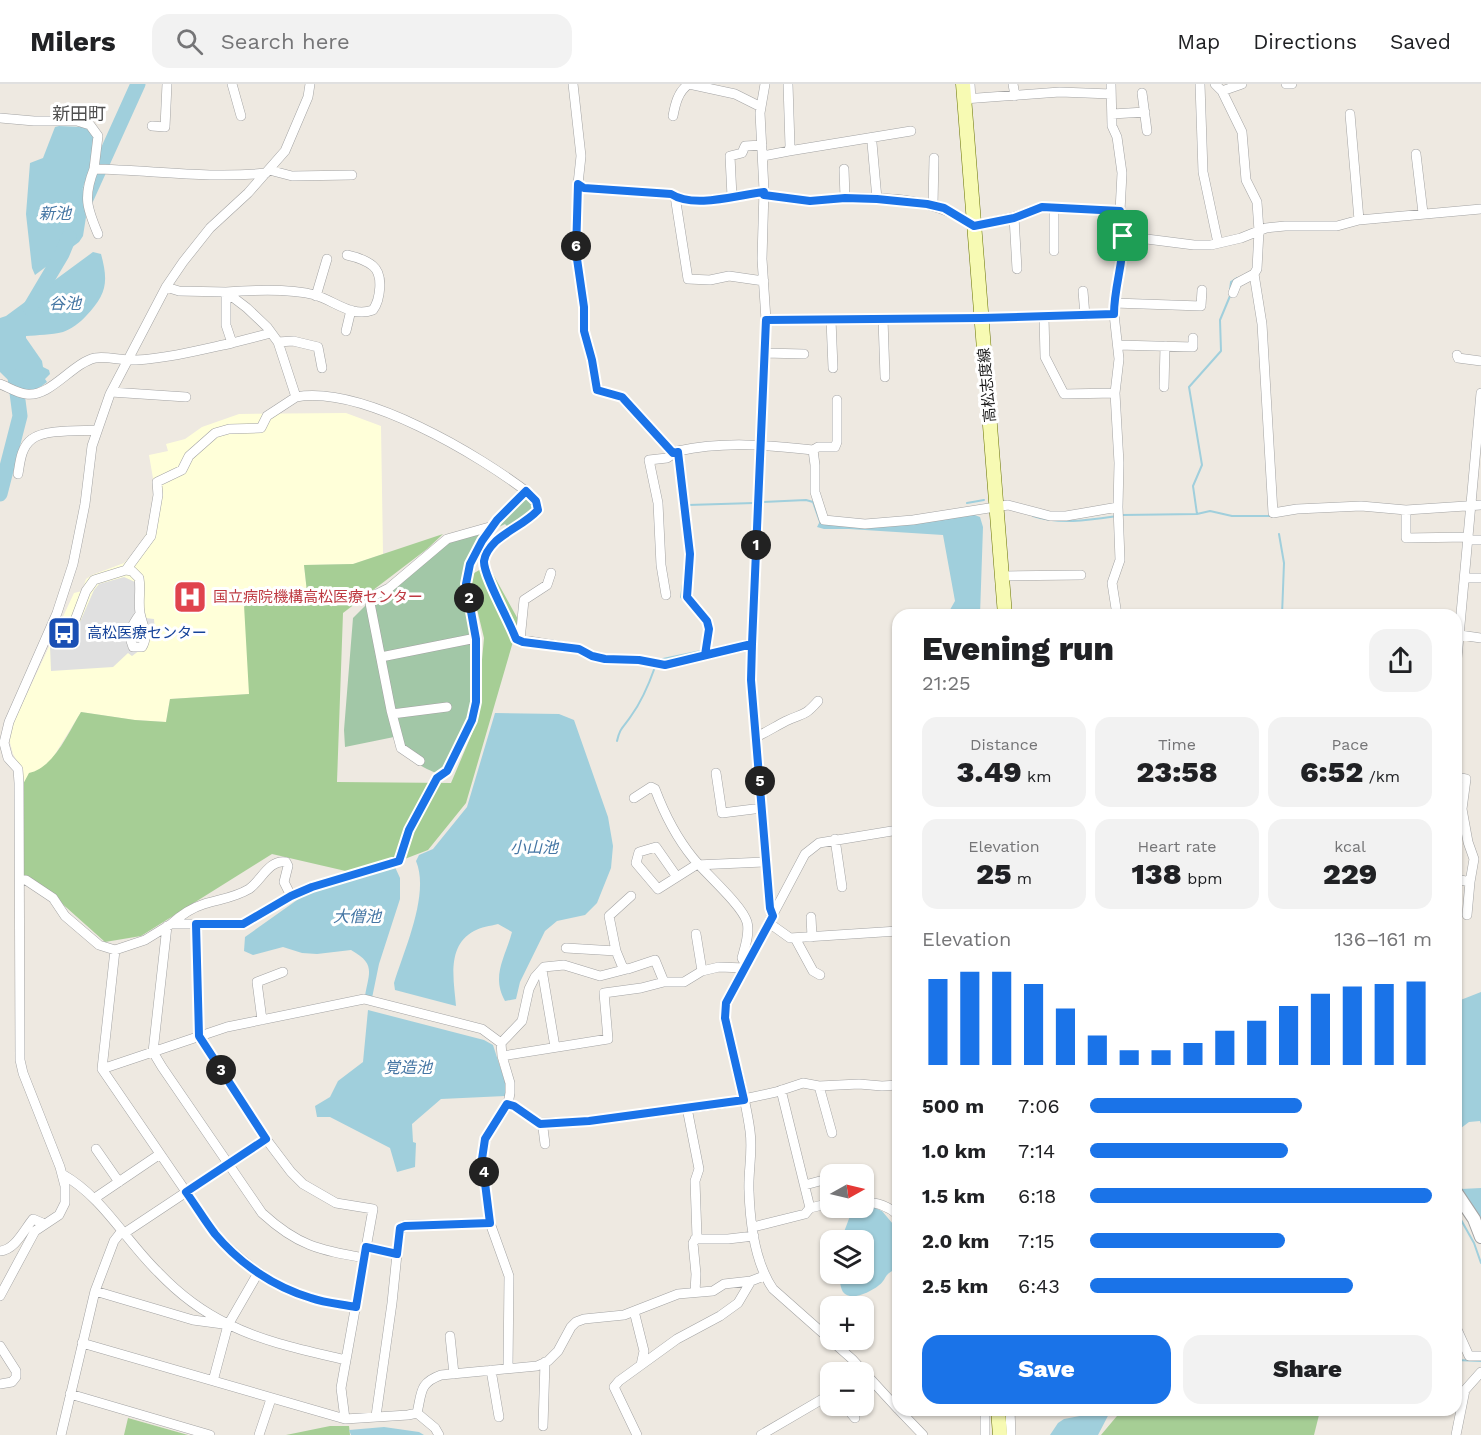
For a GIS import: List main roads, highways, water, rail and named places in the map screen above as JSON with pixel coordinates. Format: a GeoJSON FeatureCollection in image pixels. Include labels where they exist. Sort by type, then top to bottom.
{"type":"FeatureCollection","features":[{"type":"Feature","properties":{"kind":"main road","name":"高松志度線"},"geometry":{"type":"LineString","coordinates":[[963,84],[968,99],[974,226],[1005,609]]}},
{"type":"Feature","properties":{"kind":"main road"},"geometry":{"type":"LineString","coordinates":[[998,1416],[1000,1435]]}},
{"type":"Feature","properties":{"kind":"water","name":"新池"},"geometry":{"type":"Polygon","coordinates":[[[55,127],[82,127],[94,132],[96,136],[90,169],[82,190],[86,217],[83,236],[79,242],[35,275],[32,268],[26,214],[30,163],[43,158],[55,127]]]}},
{"type":"Feature","properties":{"kind":"water","name":"谷池"},"geometry":{"type":"Polygon","coordinates":[[[93,252],[101,254],[105,273],[102,295],[81,321],[66,331],[26,336],[42,361],[43,367],[49,370],[50,374],[45,379],[47,382],[33,390],[28,391],[17,387],[0,372],[0,318],[6,316],[93,252]]]}},
{"type":"Feature","properties":{"kind":"water"},"geometry":{"type":"Polygon","coordinates":[[[972,514],[980,517],[983,527],[980,609],[950,609],[955,601],[943,535],[817,527],[820,521],[853,523],[972,514]]]}},
{"type":"Feature","properties":{"kind":"water","name":"小山池"},"geometry":{"type":"Polygon","coordinates":[[[495,713],[559,714],[574,720],[608,817],[613,846],[611,868],[597,903],[585,915],[557,921],[545,931],[520,982],[516,999],[505,1001],[499,983],[501,967],[512,932],[498,924],[477,930],[465,938],[455,955],[453,975],[456,1006],[395,990],[394,983],[418,905],[420,889],[416,861],[419,855],[433,849],[467,807],[495,713]]]}},
{"type":"Feature","properties":{"kind":"water","name":"大僧池"},"geometry":{"type":"Polygon","coordinates":[[[395,867],[400,878],[400,899],[379,964],[372,998],[365,996],[369,975],[367,964],[351,950],[317,954],[302,953],[283,947],[253,955],[244,951],[245,937],[307,893],[395,867]]]}},
{"type":"Feature","properties":{"kind":"water"},"geometry":{"type":"Polygon","coordinates":[[[1481,992],[1481,1124],[1480,1121],[1469,1122],[1462,1127],[1462,999],[1481,992]]]}},
{"type":"Feature","properties":{"kind":"water","name":"覚造池"},"geometry":{"type":"Polygon","coordinates":[[[368,1010],[484,1040],[493,1045],[505,1082],[505,1096],[441,1099],[412,1124],[413,1142],[416,1143],[415,1167],[397,1172],[390,1148],[330,1117],[317,1117],[315,1106],[330,1097],[338,1081],[363,1062],[368,1010]]]}},
{"type":"Feature","properties":{"kind":"water"},"geometry":{"type":"Polygon","coordinates":[[[1481,1188],[1481,1224],[1462,1191],[1481,1188]]]}},
{"type":"Feature","properties":{"kind":"water"},"geometry":{"type":"Polygon","coordinates":[[[874,1207],[882,1211],[892,1223],[892,1271],[881,1283],[861,1295],[846,1295],[840,1284],[874,1284],[874,1230],[845,1230],[849,1218],[874,1218],[874,1207]]]}},
{"type":"Feature","properties":{"kind":"water"},"geometry":{"type":"Polygon","coordinates":[[[1080,1416],[1108,1416],[1098,1435],[1050,1435],[1058,1423],[1064,1419],[1080,1416]]]}},
{"type":"Feature","properties":{"kind":"water"},"geometry":{"type":"Polygon","coordinates":[[[384,1427],[419,1432],[424,1435],[351,1435],[349,1430],[384,1427]]]}},
{"type":"Feature","properties":{"kind":"waterway"},"geometry":{"type":"LineString","coordinates":[[86,199],[138,84]]}},
{"type":"Feature","properties":{"kind":"waterway"},"geometry":{"type":"LineString","coordinates":[[30,308],[62,254],[69,237]]}},
{"type":"Feature","properties":{"kind":"waterway"},"geometry":{"type":"LineString","coordinates":[[1230,290],[1231,282],[1237,278]]}},
{"type":"Feature","properties":{"kind":"waterway"},"geometry":{"type":"LineString","coordinates":[[1122,515],[1197,514],[1193,486],[1202,465],[1189,387],[1221,351],[1220,320],[1230,296]]}},
{"type":"Feature","properties":{"kind":"waterway"},"geometry":{"type":"LineString","coordinates":[[0,494],[20,416],[15,377]]}},
{"type":"Feature","properties":{"kind":"waterway"},"geometry":{"type":"LineString","coordinates":[[763,502],[806,500],[813,502],[820,522]]}},
{"type":"Feature","properties":{"kind":"waterway"},"geometry":{"type":"LineString","coordinates":[[967,503],[984,500]]}},
{"type":"Feature","properties":{"kind":"waterway"},"geometry":{"type":"LineString","coordinates":[[688,505],[754,503]]}},
{"type":"Feature","properties":{"kind":"waterway"},"geometry":{"type":"LineString","coordinates":[[1197,514],[1210,511],[1232,516],[1271,516]]}},
{"type":"Feature","properties":{"kind":"waterway"},"geometry":{"type":"LineString","coordinates":[[1033,516],[1064,521],[1117,516]]}},
{"type":"Feature","properties":{"kind":"waterway"},"geometry":{"type":"LineString","coordinates":[[1279,534],[1284,563],[1282,609]]}},
{"type":"Feature","properties":{"kind":"waterway"},"geometry":{"type":"LineString","coordinates":[[684,578],[681,597],[688,605]]}},
{"type":"Feature","properties":{"kind":"waterway"},"geometry":{"type":"LineString","coordinates":[[663,659],[701,651]]}},
{"type":"Feature","properties":{"kind":"waterway"},"geometry":{"type":"LineString","coordinates":[[617,741],[621,730],[642,698],[655,667]]}},
{"type":"Feature","properties":{"kind":"waterway"},"geometry":{"type":"LineString","coordinates":[[1462,1222],[1474,1243],[1481,1263]]}},
{"type":"Feature","properties":{"kind":"waterway"},"geometry":{"type":"LineString","coordinates":[[1462,1360],[1481,1361]]}},
{"type":"Feature","properties":{"kind":"place","name":"国立病院機構高松医療センター"},"geometry":{"type":"Point","coordinates":[190,597]}},
{"type":"Feature","properties":{"kind":"place","name":"高松医療センター"},"geometry":{"type":"Point","coordinates":[64,633]}},
{"type":"Feature","properties":{"kind":"district","name":"新田町"},"geometry":{"type":"Point","coordinates":[79,114]}}]}
